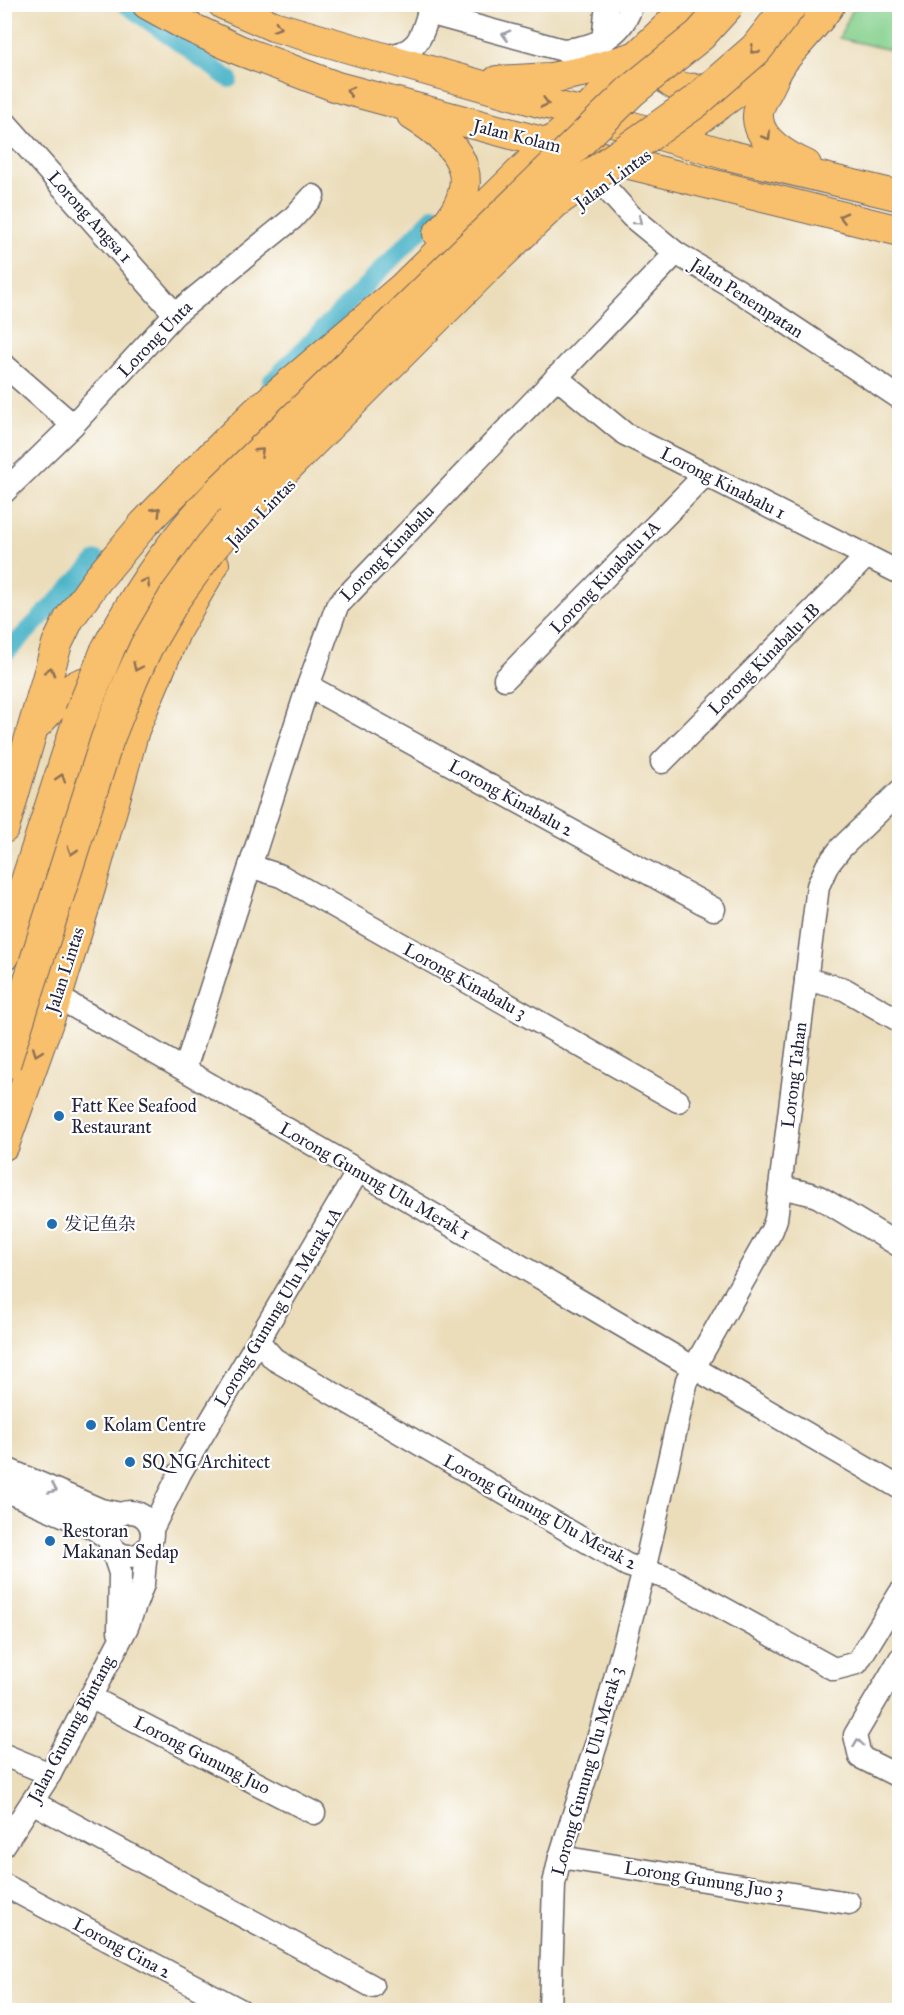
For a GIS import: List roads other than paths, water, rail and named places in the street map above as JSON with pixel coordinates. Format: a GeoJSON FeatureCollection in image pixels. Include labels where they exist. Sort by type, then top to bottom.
{"type":"FeatureCollection","features":[{"type":"Feature","properties":{"kind":"highway"},"geometry":{"type":"LineString","coordinates":[[4,954],[77,726],[90,693],[120,626],[165,555],[194,518],[219,493],[631,91],[700,34],[728,4]]}},
{"type":"Feature","properties":{"kind":"highway","name":"Jalan Lintas"},"geometry":{"type":"LineString","coordinates":[[4,1063],[107,740],[146,647],[175,597],[212,546],[248,505],[554,202],[695,102],[756,49],[791,4]]}},
{"type":"Feature","properties":{"kind":"main road","name":"Jalan Kolam"},"geometry":{"type":"LineString","coordinates":[[147,4],[238,50],[337,87],[631,165],[900,231]]}},
{"type":"Feature","properties":{"kind":"main road"},"geometry":{"type":"LineString","coordinates":[[223,4],[273,26],[376,56],[671,139],[900,196]]}},
{"type":"Feature","properties":{"kind":"main road"},"geometry":{"type":"LineString","coordinates":[[256,412],[402,288],[549,144],[585,113],[637,56],[692,4]]}},
{"type":"Feature","properties":{"kind":"main road"},"geometry":{"type":"LineString","coordinates":[[692,4],[661,55],[661,67],[668,80],[685,88],[753,80]]}},
{"type":"Feature","properties":{"kind":"main road"},"geometry":{"type":"LineString","coordinates":[[830,4],[818,22],[781,64],[762,100],[758,118],[770,142],[791,159],[848,183]]}},
{"type":"Feature","properties":{"kind":"main road"},"geometry":{"type":"LineString","coordinates":[[472,82],[551,78],[591,70],[637,56]]}},
{"type":"Feature","properties":{"kind":"main road","name":"Jalan Lintas"},"geometry":{"type":"LineString","coordinates":[[4,1145],[57,997],[134,730],[176,630],[220,555],[546,228],[631,165],[753,80],[781,64]]}},
{"type":"Feature","properties":{"kind":"main road"},"geometry":{"type":"LineString","coordinates":[[4,828],[16,794],[57,644],[81,601],[144,524],[256,412],[308,355],[450,222],[463,198],[462,160],[452,146],[430,125],[393,103]]}},
{"type":"Feature","properties":{"kind":"main road"},"geometry":{"type":"LineString","coordinates":[[459,121],[476,147],[485,173],[476,215]]}},
{"type":"Feature","properties":{"kind":"main road"},"geometry":{"type":"LineString","coordinates":[[750,160],[738,167],[738,174],[744,181],[790,204]]}},
{"type":"Feature","properties":{"kind":"main road"},"geometry":{"type":"LineString","coordinates":[[33,728],[75,685],[93,682],[104,684],[122,702],[126,717],[123,774]]}},
{"type":"Feature","properties":{"kind":"street"},"geometry":{"type":"LineString","coordinates":[[603,41],[607,4]]}},
{"type":"Feature","properties":{"kind":"street"},"geometry":{"type":"LineString","coordinates":[[376,56],[393,56],[410,51],[418,43],[430,9],[563,50],[581,49],[603,41],[622,26],[632,4]]}},
{"type":"Feature","properties":{"kind":"street","name":"Lorong Angsa 1"},"geometry":{"type":"LineString","coordinates":[[6,125],[176,314]]}},
{"type":"Feature","properties":{"kind":"street","name":"Jalan Penempatan"},"geometry":{"type":"LineString","coordinates":[[604,186],[631,216],[676,253],[736,289],[900,398]]}},
{"type":"Feature","properties":{"kind":"street","name":"Lorong Unta"},"geometry":{"type":"LineString","coordinates":[[4,492],[73,425],[176,314],[292,219],[313,196]]}},
{"type":"Feature","properties":{"kind":"street","name":"Lorong Kinabalu"},"geometry":{"type":"LineString","coordinates":[[184,1069],[308,686],[337,606],[676,253]]}},
{"type":"Feature","properties":{"kind":"street"},"geometry":{"type":"LineString","coordinates":[[4,365],[73,425]]}},
{"type":"Feature","properties":{"kind":"street","name":"Lorong Kinabalu 1"},"geometry":{"type":"LineString","coordinates":[[556,377],[625,434],[900,573]]}},
{"type":"Feature","properties":{"kind":"street","name":"Lorong Kinabalu 1A"},"geometry":{"type":"LineString","coordinates":[[505,680],[705,475]]}},
{"type":"Feature","properties":{"kind":"street","name":"Lorong Kinabalu 1B"},"geometry":{"type":"LineString","coordinates":[[662,762],[867,556]]}},
{"type":"Feature","properties":{"kind":"street","name":"Lorong Kinabalu 2"},"geometry":{"type":"LineString","coordinates":[[308,686],[714,909]]}},
{"type":"Feature","properties":{"kind":"street","name":"Lorong Tahan"},"geometry":{"type":"LineString","coordinates":[[692,1368],[772,1230],[776,1219],[818,886],[827,866],[841,848],[900,790]]}},
{"type":"Feature","properties":{"kind":"street","name":"Lorong Kinabalu 3"},"geometry":{"type":"LineString","coordinates":[[250,866],[281,876],[678,1101]]}},
{"type":"Feature","properties":{"kind":"street"},"geometry":{"type":"LineString","coordinates":[[806,979],[844,988],[900,1022]]}},
{"type":"Feature","properties":{"kind":"street","name":"Lorong Gunung Ulu Merak 1"},"geometry":{"type":"LineString","coordinates":[[57,997],[900,1488]]}},
{"type":"Feature","properties":{"kind":"street","name":"Lorong Gunung Ulu Merak 1A"},"geometry":{"type":"LineString","coordinates":[[149,1539],[180,1473],[358,1171]]}},
{"type":"Feature","properties":{"kind":"street"},"geometry":{"type":"LineString","coordinates":[[780,1187],[819,1197],[900,1246]]}},
{"type":"Feature","properties":{"kind":"street","name":"Lorong Gunung Ulu Merak 2"},"geometry":{"type":"LineString","coordinates":[[258,1341],[274,1359],[627,1565],[670,1579],[834,1669],[857,1663],[899,1594]]}},
{"type":"Feature","properties":{"kind":"street","name":"Lorong Gunung Ulu Merak 3"},"geometry":{"type":"LineString","coordinates":[[550,2010],[554,1884],[560,1857],[602,1726],[644,1571],[687,1380],[692,1368]]}},
{"type":"Feature","properties":{"kind":"street"},"geometry":{"type":"LineString","coordinates":[[4,1468],[100,1510],[128,1513],[145,1518],[149,1539],[141,1554],[128,1556],[121,1554],[93,1528],[4,1490]]}},
{"type":"Feature","properties":{"kind":"street","name":"Lorong Gunung Ulu Merak 1A"},"geometry":{"type":"LineString","coordinates":[[128,1513],[180,1473]]}},
{"type":"Feature","properties":{"kind":"street"},"geometry":{"type":"LineString","coordinates":[[110,1542],[108,1533],[112,1522],[128,1513]]}},
{"type":"Feature","properties":{"kind":"street","name":"Jalan Gunung Bintang"},"geometry":{"type":"LineString","coordinates":[[4,1845],[50,1774],[129,1621],[143,1584],[149,1539]]}},
{"type":"Feature","properties":{"kind":"street","name":"Jalan Gunung Bintang"},"geometry":{"type":"LineString","coordinates":[[110,1542],[120,1573],[118,1642]]}},
{"type":"Feature","properties":{"kind":"street"},"geometry":{"type":"LineString","coordinates":[[900,1659],[855,1735],[860,1757],[900,1777]]}},
{"type":"Feature","properties":{"kind":"street","name":"Lorong Gunung Juo"},"geometry":{"type":"LineString","coordinates":[[90,1696],[314,1813]]}},
{"type":"Feature","properties":{"kind":"street"},"geometry":{"type":"LineString","coordinates":[[4,1755],[50,1774]]}},
{"type":"Feature","properties":{"kind":"street"},"geometry":{"type":"LineString","coordinates":[[32,1802],[372,1986]]}},
{"type":"Feature","properties":{"kind":"street","name":"Lorong Gunung Juo 3"},"geometry":{"type":"LineString","coordinates":[[560,1857],[849,1903]]}},
{"type":"Feature","properties":{"kind":"street","name":"Lorong Cina 2"},"geometry":{"type":"LineString","coordinates":[[4,1885],[240,2010]]}},
{"type":"Feature","properties":{"kind":"waterway"},"geometry":{"type":"LineString","coordinates":[[125,4],[229,79]]}},
{"type":"Feature","properties":{"kind":"waterway"},"geometry":{"type":"LineString","coordinates":[[271,382],[434,216]]}},
{"type":"Feature","properties":{"kind":"waterway"},"geometry":{"type":"LineString","coordinates":[[4,655],[97,560]]}},
{"type":"Feature","properties":{"kind":"place","name":"Fatt Kee Seafood Restaurant"},"geometry":{"type":"Point","coordinates":[59,1116]}},
{"type":"Feature","properties":{"kind":"place","name":"发记鱼杂"},"geometry":{"type":"Point","coordinates":[52,1224]}},
{"type":"Feature","properties":{"kind":"place","name":"Kolam Centre"},"geometry":{"type":"Point","coordinates":[91,1425]}},
{"type":"Feature","properties":{"kind":"place","name":"SQ NG Architect"},"geometry":{"type":"Point","coordinates":[130,1462]}},
{"type":"Feature","properties":{"kind":"place","name":"Restoran Makanan Sedap"},"geometry":{"type":"Point","coordinates":[50,1541]}}]}
